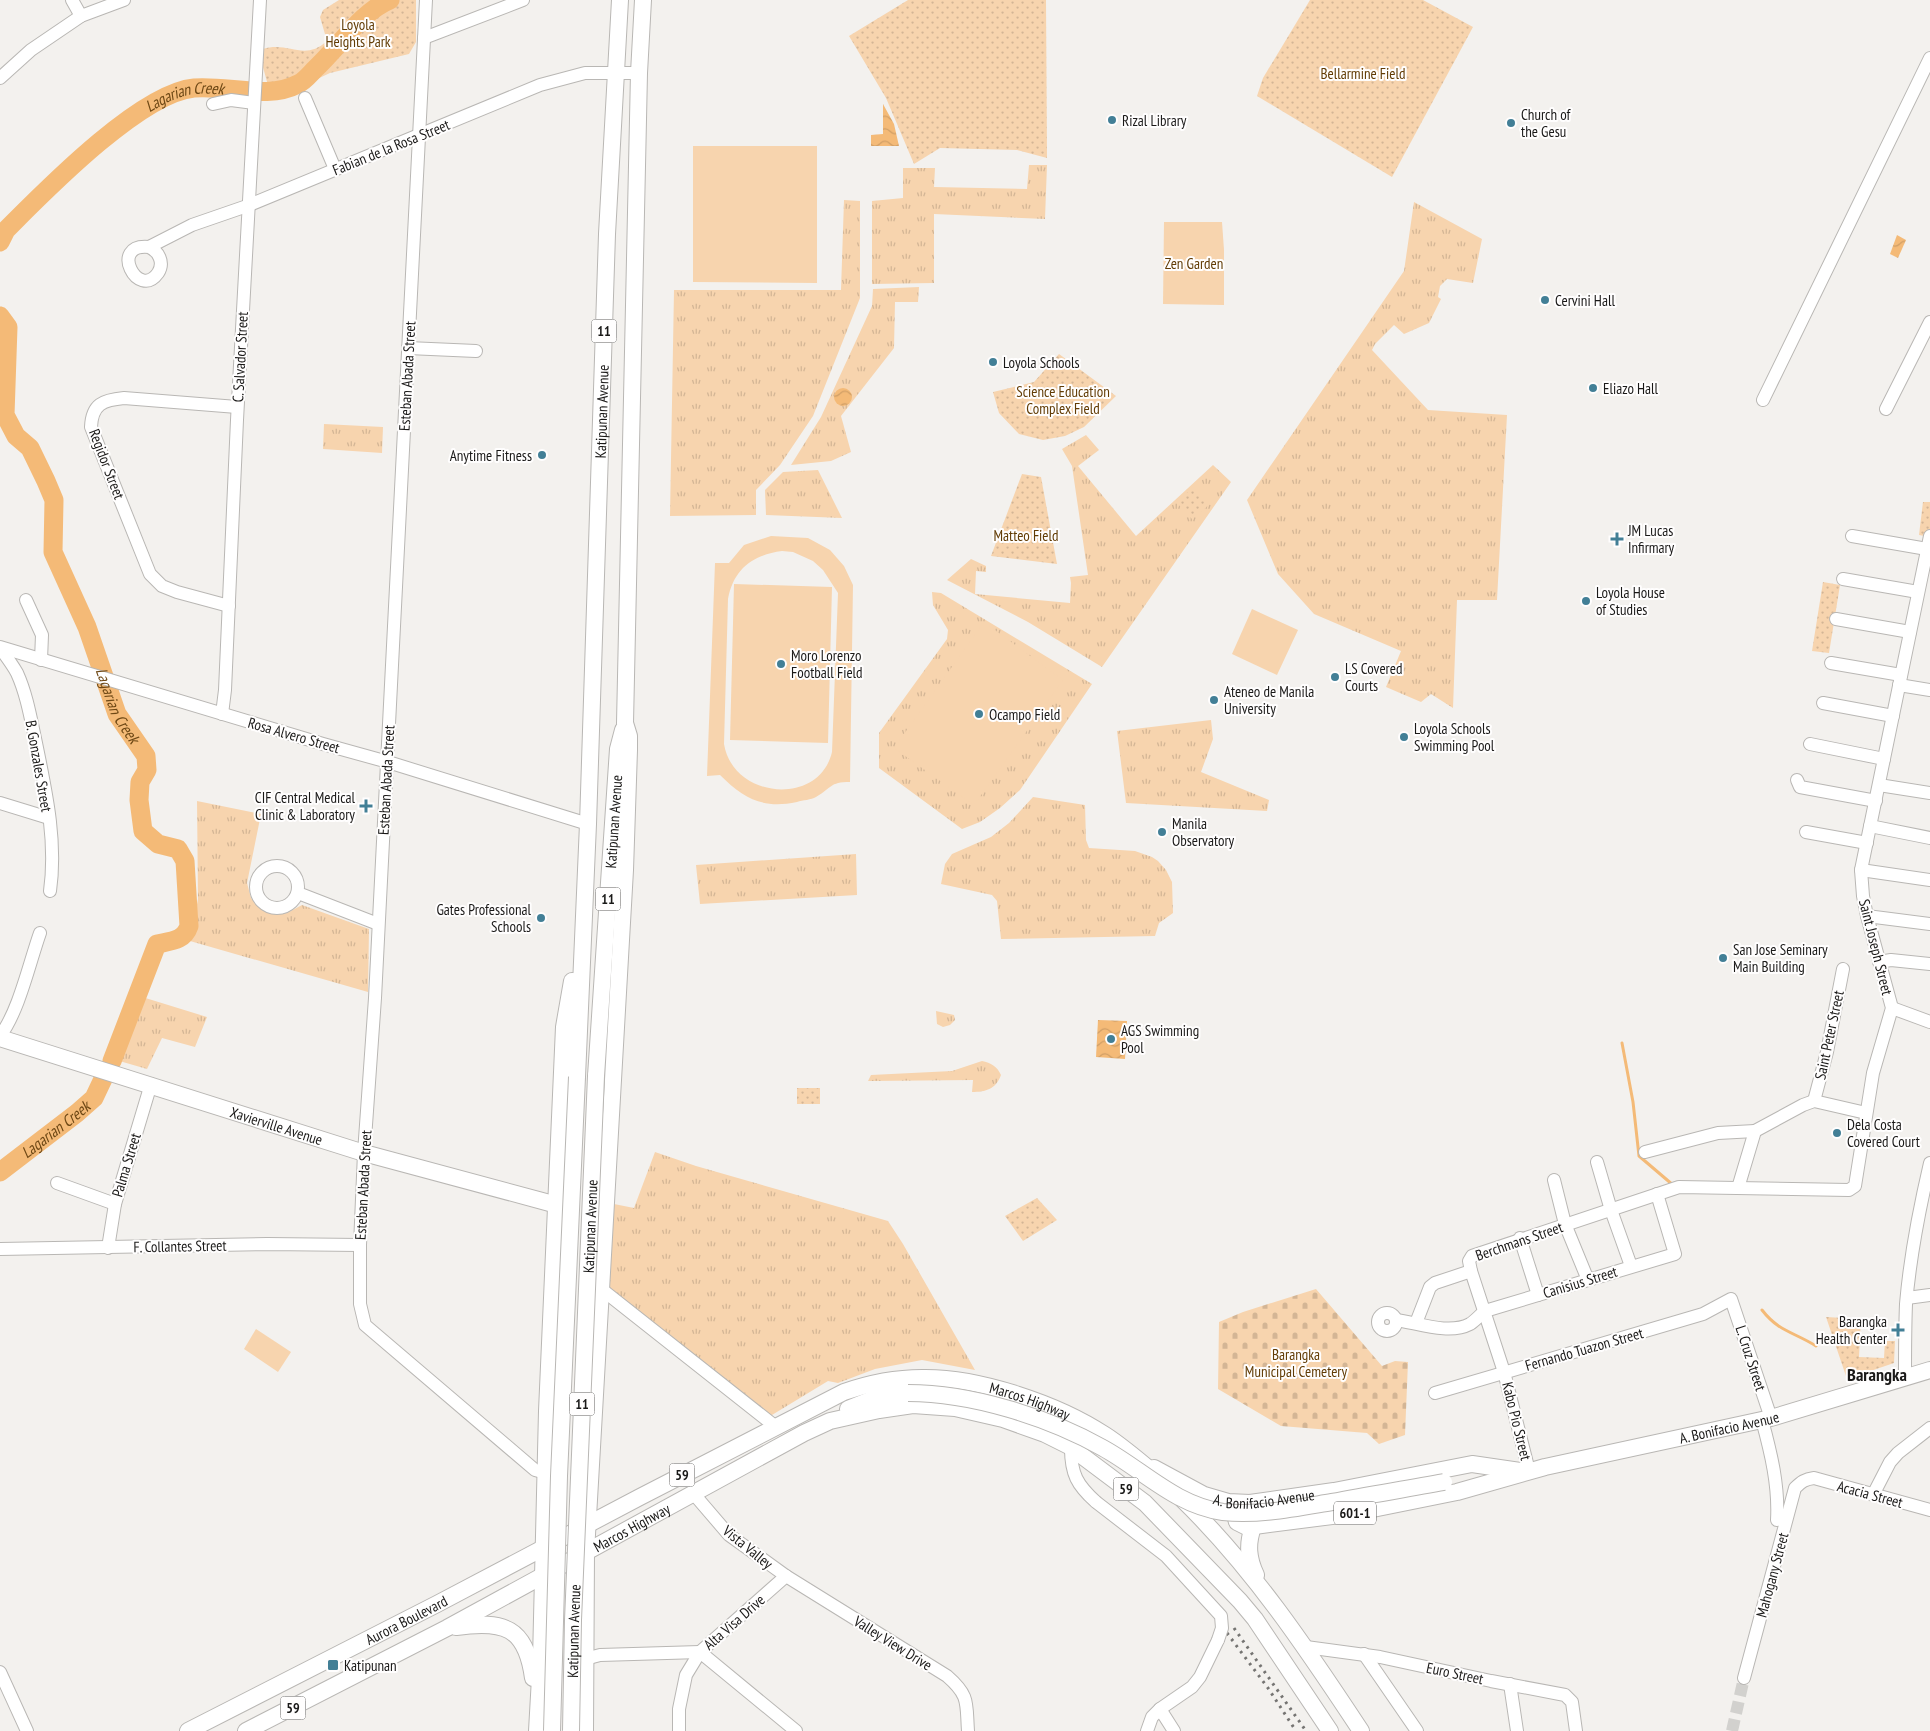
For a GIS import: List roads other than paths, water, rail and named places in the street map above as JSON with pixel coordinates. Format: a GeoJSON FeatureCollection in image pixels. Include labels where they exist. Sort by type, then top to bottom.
{"type":"FeatureCollection","features":[{"type":"Feature","properties":{"kind":"main road","name":"Katipunan Avenue"},"geometry":{"type":"LineString","coordinates":[[552,1731],[557,1515],[588,824],[607,234],[620,0]]}},
{"type":"Feature","properties":{"kind":"main road","name":"Katipunan Avenue"},"geometry":{"type":"LineString","coordinates":[[571,1731],[573,1620],[596,1076],[618,749],[625,723],[643,0]]}},
{"type":"Feature","properties":{"kind":"main road","name":"Katipunan Avenue"},"geometry":{"type":"LineString","coordinates":[[585,1731],[586,1552],[625,870],[629,736],[625,723]]}},
{"type":"Feature","properties":{"kind":"main road","name":"Katipunan Avenue"},"geometry":{"type":"LineString","coordinates":[[536,1731],[541,1660],[547,1423],[564,1028],[584,912]]}},
{"type":"Feature","properties":{"kind":"main road","name":"Xavierville Avenue"},"geometry":{"type":"LineString","coordinates":[[0,1037],[104,1072],[151,1084],[364,1153],[557,1205]]}},
{"type":"Feature","properties":{"kind":"main road"},"geometry":{"type":"LineString","coordinates":[[549,1369],[554,1380],[560,1384],[574,1387],[590,1380],[596,1370]]}},
{"type":"Feature","properties":{"kind":"main road","name":"A. Bonifacio Avenue"},"geometry":{"type":"LineString","coordinates":[[1262,1591],[1248,1550],[1253,1526],[1321,1519],[1457,1492],[1527,1471],[1766,1419],[1930,1370]]}},
{"type":"Feature","properties":{"kind":"main road","name":"Marcos Highway"},"geometry":{"type":"LineString","coordinates":[[588,1524],[844,1392],[868,1384],[923,1378],[952,1379],[1030,1398],[1076,1418],[1106,1435],[1169,1486],[1204,1521],[1238,1558],[1306,1647],[1362,1731]]}},
{"type":"Feature","properties":{"kind":"main road"},"geometry":{"type":"LineString","coordinates":[[830,1421],[841,1412],[878,1397],[908,1393],[929,1393],[956,1397],[1005,1408],[1058,1427],[1104,1448],[1158,1486],[1191,1503],[1222,1512],[1259,1513],[1444,1482],[1527,1471]]}},
{"type":"Feature","properties":{"kind":"main road","name":"Marcos Highway"},"geometry":{"type":"LineString","coordinates":[[586,1552],[767,1452],[830,1421],[879,1410],[913,1405],[955,1408],[1003,1419],[1045,1434],[1071,1448],[1145,1503],[1240,1601],[1255,1619],[1330,1731]]}},
{"type":"Feature","properties":{"kind":"main road"},"geometry":{"type":"LineString","coordinates":[[547,1423],[593,1425]]}},
{"type":"Feature","properties":{"kind":"main road","name":"A. Bonifacio Avenue"},"geometry":{"type":"LineString","coordinates":[[1131,1454],[1204,1495],[1228,1502],[1250,1503],[1334,1491],[1472,1464],[1527,1471]]}},
{"type":"Feature","properties":{"kind":"main road"},"geometry":{"type":"LineString","coordinates":[[1250,1503],[1236,1512],[1235,1519],[1241,1525],[1253,1526]]}},
{"type":"Feature","properties":{"kind":"main road"},"geometry":{"type":"LineString","coordinates":[[503,1569],[520,1556],[532,1540],[545,1505]]}},
{"type":"Feature","properties":{"kind":"main road","name":"59"},"geometry":{"type":"LineString","coordinates":[[544,1547],[588,1524]]}},
{"type":"Feature","properties":{"kind":"main road"},"geometry":{"type":"LineString","coordinates":[[585,1589],[597,1559],[611,1538]]}},
{"type":"Feature","properties":{"kind":"main road","name":"Aurora Boulevard"},"geometry":{"type":"LineString","coordinates":[[188,1731],[544,1547]]}},
{"type":"Feature","properties":{"kind":"main road","name":"59"},"geometry":{"type":"LineString","coordinates":[[543,1575],[586,1552]]}},
{"type":"Feature","properties":{"kind":"main road","name":"Aurora Boulevard"},"geometry":{"type":"LineString","coordinates":[[246,1731],[447,1628],[543,1575]]}},
{"type":"Feature","properties":{"kind":"main road"},"geometry":{"type":"LineString","coordinates":[[447,1628],[475,1624],[492,1624],[508,1629],[519,1638],[527,1650],[531,1661],[537,1708]]}},
{"type":"Feature","properties":{"kind":"main road"},"geometry":{"type":"LineString","coordinates":[[541,1660],[585,1659]]}},
{"type":"Feature","properties":{"kind":"street"},"geometry":{"type":"LineString","coordinates":[[72,0],[81,16]]}},
{"type":"Feature","properties":{"kind":"street"},"geometry":{"type":"LineString","coordinates":[[0,78],[31,50],[81,16],[124,0]]}},
{"type":"Feature","properties":{"kind":"street","name":"C. Salvador Street"},"geometry":{"type":"LineString","coordinates":[[222,714],[225,692],[237,407],[260,0]]}},
{"type":"Feature","properties":{"kind":"street","name":"Esteban Abada Street"},"geometry":{"type":"LineString","coordinates":[[426,0],[388,762],[364,1153],[360,1245],[360,1304],[365,1325],[535,1470],[546,1473]]}},
{"type":"Feature","properties":{"kind":"street"},"geometry":{"type":"LineString","coordinates":[[424,38],[523,0]]}},
{"type":"Feature","properties":{"kind":"street"},"geometry":{"type":"LineString","coordinates":[[1763,400],[1930,58]]}},
{"type":"Feature","properties":{"kind":"street","name":"Fabian de la Rosa Street"},"geometry":{"type":"LineString","coordinates":[[148,247],[192,225],[248,206],[551,82],[584,73],[640,73]]}},
{"type":"Feature","properties":{"kind":"street"},"geometry":{"type":"LineString","coordinates":[[213,104],[255,95]]}},
{"type":"Feature","properties":{"kind":"street"},"geometry":{"type":"LineString","coordinates":[[305,98],[335,170]]}},
{"type":"Feature","properties":{"kind":"street"},"geometry":{"type":"LineString","coordinates":[[1886,409],[1930,322]]}},
{"type":"Feature","properties":{"kind":"street"},"geometry":{"type":"LineString","coordinates":[[408,348],[476,351]]}},
{"type":"Feature","properties":{"kind":"street","name":"Regidor Street"},"geometry":{"type":"LineString","coordinates":[[229,606],[162,586],[150,574],[91,427],[92,415],[98,406],[108,400],[124,398],[237,407]]}},
{"type":"Feature","properties":{"kind":"street"},"geometry":{"type":"LineString","coordinates":[[1852,536],[1928,549]]}},
{"type":"Feature","properties":{"kind":"street","name":"Saint Joseph Street"},"geometry":{"type":"LineString","coordinates":[[1682,1187],[1852,1190],[1856,1183],[1873,1073],[1892,1008],[1867,916],[1863,896],[1862,870],[1910,632],[1922,597],[1928,549]]}},
{"type":"Feature","properties":{"kind":"street"},"geometry":{"type":"LineString","coordinates":[[1843,579],[1922,597]]}},
{"type":"Feature","properties":{"kind":"street"},"geometry":{"type":"LineString","coordinates":[[26,600],[42,635],[41,660]]}},
{"type":"Feature","properties":{"kind":"street"},"geometry":{"type":"LineString","coordinates":[[1836,620],[1910,632]]}},
{"type":"Feature","properties":{"kind":"street","name":"Rosa Alvero Street"},"geometry":{"type":"LineString","coordinates":[[0,648],[388,762],[588,824]]}},
{"type":"Feature","properties":{"kind":"street","name":"B. Gonzales Street"},"geometry":{"type":"LineString","coordinates":[[0,648],[17,674],[27,702],[49,818],[53,867],[50,891]]}},
{"type":"Feature","properties":{"kind":"street"},"geometry":{"type":"LineString","coordinates":[[1831,663],[1900,680],[1930,690]]}},
{"type":"Feature","properties":{"kind":"street"},"geometry":{"type":"LineString","coordinates":[[1822,703],[1893,716]]}},
{"type":"Feature","properties":{"kind":"street"},"geometry":{"type":"LineString","coordinates":[[1810,744],[1884,759]]}},
{"type":"Feature","properties":{"kind":"street"},"geometry":{"type":"LineString","coordinates":[[1797,780],[1800,788],[1876,801]]}},
{"type":"Feature","properties":{"kind":"street"},"geometry":{"type":"LineString","coordinates":[[1879,785],[1930,793]]}},
{"type":"Feature","properties":{"kind":"street"},"geometry":{"type":"LineString","coordinates":[[0,803],[49,818]]}},
{"type":"Feature","properties":{"kind":"street"},"geometry":{"type":"LineString","coordinates":[[1870,826],[1930,838]]}},
{"type":"Feature","properties":{"kind":"street"},"geometry":{"type":"LineString","coordinates":[[1806,832],[1867,843]]}},
{"type":"Feature","properties":{"kind":"street"},"geometry":{"type":"LineString","coordinates":[[1862,870],[1930,880]]}},
{"type":"Feature","properties":{"kind":"street"},"geometry":{"type":"LineString","coordinates":[[298,893],[378,924]]}},
{"type":"Feature","properties":{"kind":"street"},"geometry":{"type":"LineString","coordinates":[[1867,916],[1930,924]]}},
{"type":"Feature","properties":{"kind":"street"},"geometry":{"type":"LineString","coordinates":[[0,1037],[17,1002],[40,933]]}},
{"type":"Feature","properties":{"kind":"street"},"geometry":{"type":"LineString","coordinates":[[1878,962],[1891,960],[1930,964]]}},
{"type":"Feature","properties":{"kind":"street","name":"Saint Peter Street"},"geometry":{"type":"LineString","coordinates":[[1814,1101],[1829,1043],[1842,969]]}},
{"type":"Feature","properties":{"kind":"street"},"geometry":{"type":"LineString","coordinates":[[1892,1008],[1930,1022]]}},
{"type":"Feature","properties":{"kind":"street","name":"Palma Street"},"geometry":{"type":"LineString","coordinates":[[108,1248],[115,1204],[151,1084]]}},
{"type":"Feature","properties":{"kind":"street"},"geometry":{"type":"LineString","coordinates":[[1645,1152],[1718,1133],[1755,1131],[1814,1101],[1866,1113]]}},
{"type":"Feature","properties":{"kind":"street"},"geometry":{"type":"LineString","coordinates":[[1738,1188],[1755,1131]]}},
{"type":"Feature","properties":{"kind":"street"},"geometry":{"type":"LineString","coordinates":[[1597,1162],[1610,1210],[1632,1266]]}},
{"type":"Feature","properties":{"kind":"street"},"geometry":{"type":"LineString","coordinates":[[1905,1378],[1904,1344],[1907,1298],[1917,1220],[1930,1163]]}},
{"type":"Feature","properties":{"kind":"street"},"geometry":{"type":"LineString","coordinates":[[1554,1180],[1565,1224],[1588,1280]]}},
{"type":"Feature","properties":{"kind":"street"},"geometry":{"type":"LineString","coordinates":[[56,1183],[115,1204]]}},
{"type":"Feature","properties":{"kind":"street","name":"Berchmans Street"},"geometry":{"type":"LineString","coordinates":[[1504,1372],[1471,1271],[1469,1261],[1472,1256],[1520,1238],[1682,1187]]}},
{"type":"Feature","properties":{"kind":"street","name":"Canisius Street"},"geometry":{"type":"LineString","coordinates":[[1396,1320],[1456,1328],[1470,1324],[1485,1311],[1675,1254],[1657,1194]]}},
{"type":"Feature","properties":{"kind":"street"},"geometry":{"type":"LineString","coordinates":[[1520,1238],[1538,1295]]}},
{"type":"Feature","properties":{"kind":"street","name":"F. Collantes Street"},"geometry":{"type":"LineString","coordinates":[[0,1250],[268,1244],[360,1245]]}},
{"type":"Feature","properties":{"kind":"street"},"geometry":{"type":"LineString","coordinates":[[1416,1323],[1430,1287],[1436,1283],[1471,1271]]}},
{"type":"Feature","properties":{"kind":"street"},"geometry":{"type":"LineString","coordinates":[[600,1288],[776,1427]]}},
{"type":"Feature","properties":{"kind":"street"},"geometry":{"type":"LineString","coordinates":[[1907,1298],[1930,1295]]}},
{"type":"Feature","properties":{"kind":"street","name":"Fernando Tuazon Street"},"geometry":{"type":"LineString","coordinates":[[1435,1393],[1703,1314],[1731,1299]]}},
{"type":"Feature","properties":{"kind":"street","name":"L. Cruz Street"},"geometry":{"type":"LineString","coordinates":[[1731,1299],[1766,1419],[1777,1488],[1777,1520]]}},
{"type":"Feature","properties":{"kind":"street","name":"Kabo Pio Street"},"geometry":{"type":"LineString","coordinates":[[1504,1372],[1527,1471]]}},
{"type":"Feature","properties":{"kind":"street"},"geometry":{"type":"LineString","coordinates":[[1873,1495],[1890,1462],[1898,1453],[1930,1428]]}},
{"type":"Feature","properties":{"kind":"street"},"geometry":{"type":"LineString","coordinates":[[1071,1448],[1071,1464],[1076,1479],[1084,1492],[1166,1556],[1221,1616],[1222,1628],[1218,1640],[1200,1677],[1192,1687],[1164,1706],[1152,1717],[1146,1731]]}},
{"type":"Feature","properties":{"kind":"street","name":"Acacia Street"},"geometry":{"type":"LineString","coordinates":[[1810,1479],[1814,1478],[1930,1510]]}},
{"type":"Feature","properties":{"kind":"street","name":"Mahogany Street"},"geometry":{"type":"LineString","coordinates":[[1744,1678],[1795,1488],[1800,1483],[1810,1479]]}},
{"type":"Feature","properties":{"kind":"street","name":"Vista Valley"},"geometry":{"type":"LineString","coordinates":[[693,1493],[729,1535],[786,1576]]}},
{"type":"Feature","properties":{"kind":"street","name":"Alta Visa Drive"},"geometry":{"type":"LineString","coordinates":[[679,1731],[679,1709],[686,1675],[700,1652],[786,1576]]}},
{"type":"Feature","properties":{"kind":"street","name":"Valley View Drive"},"geometry":{"type":"LineString","coordinates":[[786,1576],[947,1676],[960,1688],[966,1702],[968,1731]]}},
{"type":"Feature","properties":{"kind":"street","name":"Euro Street"},"geometry":{"type":"LineString","coordinates":[[1306,1647],[1364,1654],[1565,1695],[1572,1702],[1576,1731]]}},
{"type":"Feature","properties":{"kind":"street"},"geometry":{"type":"LineString","coordinates":[[585,1659],[600,1655],[700,1652],[796,1731]]}},
{"type":"Feature","properties":{"kind":"street"},"geometry":{"type":"LineString","coordinates":[[1364,1654],[1417,1731]]}},
{"type":"Feature","properties":{"kind":"street"},"geometry":{"type":"LineString","coordinates":[[0,1672],[26,1731]]}},
{"type":"Feature","properties":{"kind":"street"},"geometry":{"type":"LineString","coordinates":[[1510,1684],[1517,1731]]}},
{"type":"Feature","properties":{"kind":"street"},"geometry":{"type":"LineString","coordinates":[[1164,1706],[1174,1731]]}},
{"type":"Feature","properties":{"kind":"water"},"geometry":{"type":"Polygon","coordinates":[[[883,104],[894,124],[899,146],[871,146],[871,135],[883,134],[883,104]]]}},
{"type":"Feature","properties":{"kind":"water"},"geometry":{"type":"Polygon","coordinates":[[[1897,235],[1906,240],[1898,258],[1890,254],[1897,235]]]}},
{"type":"Feature","properties":{"kind":"water"},"geometry":{"type":"Polygon","coordinates":[[[839,388],[847,388],[852,393],[850,404],[839,406],[834,401],[834,393],[839,388]]]}},
{"type":"Feature","properties":{"kind":"water","name":"AGS Swimming Pool"},"geometry":{"type":"Polygon","coordinates":[[[1098,1020],[1127,1021],[1125,1059],[1096,1057],[1098,1020]]]}},
{"type":"Feature","properties":{"kind":"waterway","name":"Lagarian Creek"},"geometry":{"type":"LineString","coordinates":[[0,242],[6,230],[44,192],[94,147],[147,107],[172,94],[194,88],[261,92],[286,89],[298,84],[324,60],[360,21],[370,12],[390,0]]}},
{"type":"Feature","properties":{"kind":"waterway","name":"Lagarian Creek"},"geometry":{"type":"LineString","coordinates":[[0,316],[8,327],[5,415],[16,436],[30,448],[54,500],[53,552],[87,627],[117,714],[146,756],[147,770],[140,782],[139,800],[143,831],[158,844],[178,849],[185,861],[189,926],[184,935],[172,941],[157,944],[112,1061]]}},
{"type":"Feature","properties":{"kind":"waterway"},"geometry":{"type":"LineString","coordinates":[[0,333],[7,334]]}},
{"type":"Feature","properties":{"kind":"waterway"},"geometry":{"type":"LineString","coordinates":[[1622,1043],[1633,1102],[1639,1156],[1673,1185]]}},
{"type":"Feature","properties":{"kind":"waterway","name":"Lagarian Creek"},"geometry":{"type":"LineString","coordinates":[[0,1172],[94,1098],[103,1079]]}},
{"type":"Feature","properties":{"kind":"waterway"},"geometry":{"type":"LineString","coordinates":[[1762,1310],[1775,1323],[1816,1346]]}},
{"type":"Feature","properties":{"kind":"tunnel"},"geometry":{"type":"LineString","coordinates":[[1732,1731],[1744,1678]]}},
{"type":"Feature","properties":{"kind":"railway"},"geometry":{"type":"LineString","coordinates":[[1234,1628],[1306,1731]]}},
{"type":"Feature","properties":{"kind":"railway"},"geometry":{"type":"LineString","coordinates":[[1227,1633],[1268,1688],[1296,1731]]}},
{"type":"Feature","properties":{"kind":"place","name":"Rizal Library"},"geometry":{"type":"Point","coordinates":[1112,120]}},
{"type":"Feature","properties":{"kind":"place","name":"Church of the Gesu"},"geometry":{"type":"Point","coordinates":[1511,123]}},
{"type":"Feature","properties":{"kind":"place","name":"Cervini Hall"},"geometry":{"type":"Point","coordinates":[1545,300]}},
{"type":"Feature","properties":{"kind":"place","name":"Loyola Schools"},"geometry":{"type":"Point","coordinates":[993,362]}},
{"type":"Feature","properties":{"kind":"place","name":"Eliazo Hall"},"geometry":{"type":"Point","coordinates":[1593,388]}},
{"type":"Feature","properties":{"kind":"place","name":"Anytime Fitness"},"geometry":{"type":"Point","coordinates":[542,455]}},
{"type":"Feature","properties":{"kind":"place","name":"JM Lucas Infirmary"},"geometry":{"type":"Point","coordinates":[1617,539]}},
{"type":"Feature","properties":{"kind":"place","name":"Loyola House of Studies"},"geometry":{"type":"Point","coordinates":[1586,601]}},
{"type":"Feature","properties":{"kind":"place","name":"Moro Lorenzo Football Field"},"geometry":{"type":"Point","coordinates":[781,664]}},
{"type":"Feature","properties":{"kind":"place","name":"LS Covered Courts"},"geometry":{"type":"Point","coordinates":[1335,677]}},
{"type":"Feature","properties":{"kind":"place","name":"Ateneo de Manila University"},"geometry":{"type":"Point","coordinates":[1214,700]}},
{"type":"Feature","properties":{"kind":"place","name":"Ocampo Field"},"geometry":{"type":"Point","coordinates":[979,714]}},
{"type":"Feature","properties":{"kind":"place","name":"Loyola Schools Swimming Pool"},"geometry":{"type":"Point","coordinates":[1404,737]}},
{"type":"Feature","properties":{"kind":"place","name":"CIF Central Medical Clinic & Laboratory"},"geometry":{"type":"Point","coordinates":[366,806]}},
{"type":"Feature","properties":{"kind":"place","name":"Manila Observatory"},"geometry":{"type":"Point","coordinates":[1162,832]}},
{"type":"Feature","properties":{"kind":"place","name":"Gates Professional Schools"},"geometry":{"type":"Point","coordinates":[541,918]}},
{"type":"Feature","properties":{"kind":"place","name":"San Jose Seminary Main Building"},"geometry":{"type":"Point","coordinates":[1723,958]}},
{"type":"Feature","properties":{"kind":"place","name":"AGS Swimming Pool"},"geometry":{"type":"Point","coordinates":[1111,1039]}},
{"type":"Feature","properties":{"kind":"place","name":"Dela Costa Covered Court"},"geometry":{"type":"Point","coordinates":[1837,1133]}},
{"type":"Feature","properties":{"kind":"place","name":"Barangka Health Center"},"geometry":{"type":"Point","coordinates":[1898,1330]}},
{"type":"Feature","properties":{"kind":"place","name":"Katipunan"},"geometry":{"type":"Point","coordinates":[333,1665]}},
{"type":"Feature","properties":{"kind":"district","name":"Barangka"},"geometry":{"type":"Point","coordinates":[1877,1374]}},
{"type":"Feature","properties":{"kind":"park label","name":"Loyola Heights Park"},"geometry":{"type":"Point","coordinates":[358,32]}},
{"type":"Feature","properties":{"kind":"park label","name":"Bellarmine Field"},"geometry":{"type":"Point","coordinates":[1363,73]}},
{"type":"Feature","properties":{"kind":"park label","name":"Zen Garden"},"geometry":{"type":"Point","coordinates":[1194,263]}},
{"type":"Feature","properties":{"kind":"park label","name":"Science Education Complex Field"},"geometry":{"type":"Point","coordinates":[1063,400]}},
{"type":"Feature","properties":{"kind":"park label","name":"Matteo Field"},"geometry":{"type":"Point","coordinates":[1026,535]}},
{"type":"Feature","properties":{"kind":"park label","name":"Barangka Municipal Cemetery"},"geometry":{"type":"Point","coordinates":[1296,1362]}}]}
